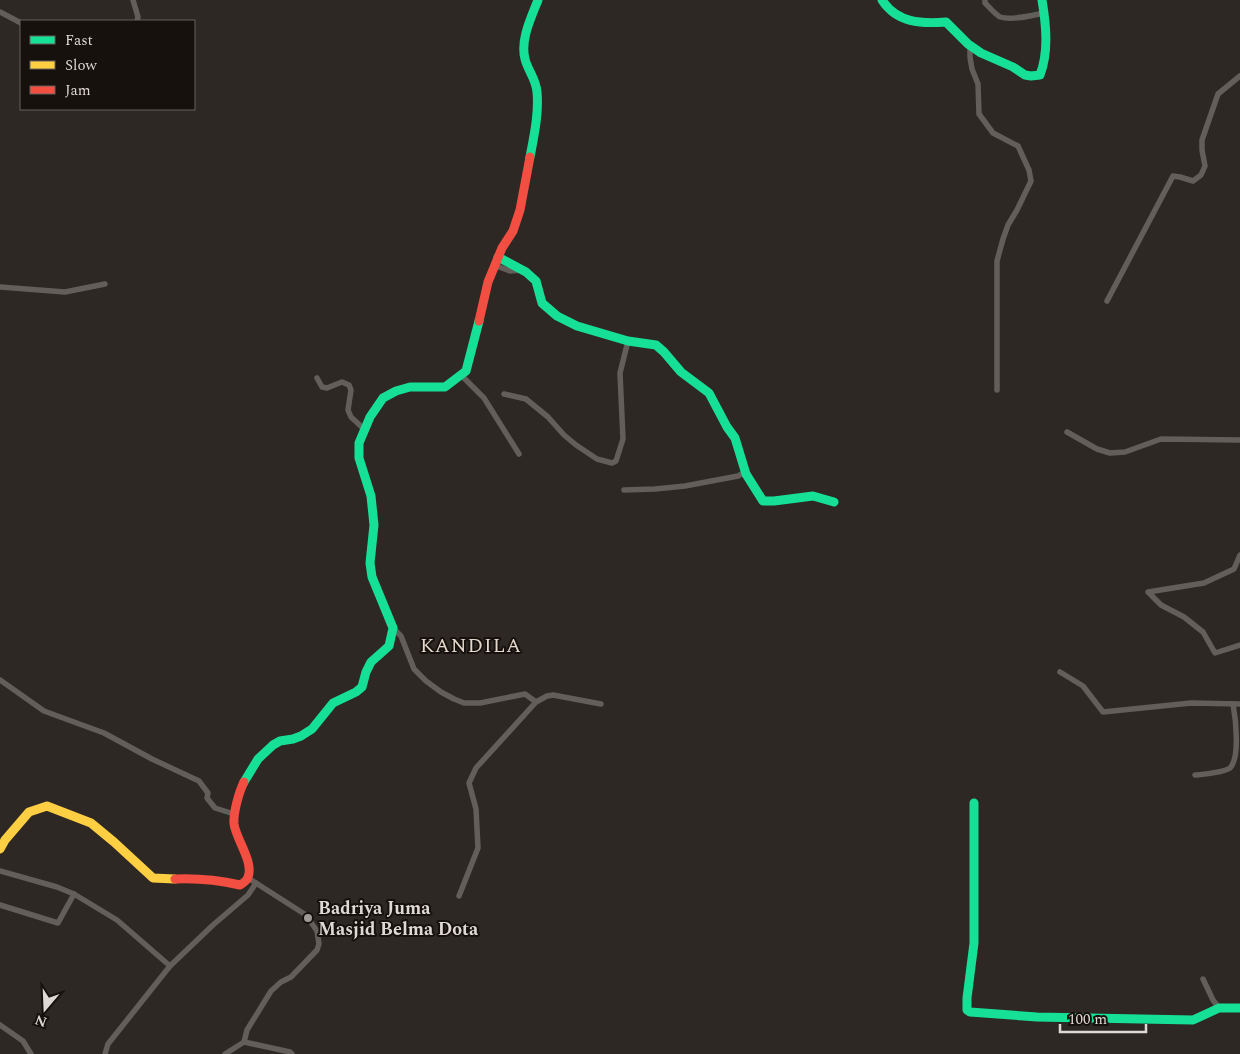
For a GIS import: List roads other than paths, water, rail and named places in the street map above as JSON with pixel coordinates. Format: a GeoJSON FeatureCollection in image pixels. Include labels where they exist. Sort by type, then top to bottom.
{"type":"FeatureCollection","features":[{"type":"Feature","properties":{"kind":"main road"},"geometry":{"type":"LineString","coordinates":[[0,849],[29,812],[47,806],[91,823],[153,878],[168,880],[194,878],[240,885],[248,878],[249,867],[234,824],[237,800],[243,783],[258,759],[273,745],[280,741],[301,736],[312,729],[333,702],[356,692],[362,687],[371,662],[388,646],[393,628],[372,577],[370,563],[374,524],[371,496],[359,458],[359,443],[370,417],[383,398],[396,391],[410,387],[445,387],[466,370],[488,282],[502,248],[513,231],[520,210],[537,108],[537,90],[534,78],[525,60],[525,37],[538,0]]}},
{"type":"Feature","properties":{"kind":"main road"},"geometry":{"type":"LineString","coordinates":[[882,0],[884,5],[897,16],[931,23],[946,22],[955,28],[970,46],[1014,67],[1025,75],[1033,77],[1040,74],[1044,66],[1046,24],[1042,0]]}},
{"type":"Feature","properties":{"kind":"main road"},"geometry":{"type":"LineString","coordinates":[[496,261],[523,270],[536,282],[542,303],[557,316],[578,326],[628,341],[656,345],[664,352],[681,372],[709,393],[727,427],[732,431],[745,472],[763,500],[774,501],[812,496],[834,502]]}},
{"type":"Feature","properties":{"kind":"main road"},"geometry":{"type":"LineString","coordinates":[[974,803],[974,942],[966,998],[967,1010],[970,1012],[1037,1018],[1194,1020],[1220,1008],[1240,1008]]}},
{"type":"Feature","properties":{"kind":"street"},"geometry":{"type":"LineString","coordinates":[[133,0],[138,20]]}},
{"type":"Feature","properties":{"kind":"street"},"geometry":{"type":"LineString","coordinates":[[986,0],[985,3],[1000,16],[1008,18],[1044,13]]}},
{"type":"Feature","properties":{"kind":"street"},"geometry":{"type":"LineString","coordinates":[[0,12],[20,22]]}},
{"type":"Feature","properties":{"kind":"street"},"geometry":{"type":"LineString","coordinates":[[970,46],[972,69],[978,84],[979,114],[993,132],[1018,146],[1029,170],[1031,182],[1008,226],[997,261],[997,390]]}},
{"type":"Feature","properties":{"kind":"street"},"geometry":{"type":"LineString","coordinates":[[1107,301],[1173,176],[1193,181],[1201,175],[1205,166],[1202,140],[1218,94],[1240,76]]}},
{"type":"Feature","properties":{"kind":"street"},"geometry":{"type":"LineString","coordinates":[[0,287],[65,292],[105,284]]}},
{"type":"Feature","properties":{"kind":"street"},"geometry":{"type":"LineString","coordinates":[[504,394],[526,399],[548,417],[576,445],[598,459],[612,463],[616,461],[622,438],[620,373],[628,341]]}},
{"type":"Feature","properties":{"kind":"street"},"geometry":{"type":"LineString","coordinates":[[461,375],[484,398],[519,454]]}},
{"type":"Feature","properties":{"kind":"street"},"geometry":{"type":"LineString","coordinates":[[317,378],[322,387],[327,388],[342,382],[349,385],[352,390],[348,410],[351,417],[365,430]]}},
{"type":"Feature","properties":{"kind":"street"},"geometry":{"type":"LineString","coordinates":[[1067,432],[1097,449],[1110,453],[1125,452],[1161,440],[1240,440]]}},
{"type":"Feature","properties":{"kind":"street"},"geometry":{"type":"LineString","coordinates":[[624,490],[685,486],[738,476],[745,472]]}},
{"type":"Feature","properties":{"kind":"street"},"geometry":{"type":"LineString","coordinates":[[1240,555],[1234,570],[1219,577],[1204,583],[1148,592],[1162,605],[1184,617],[1203,632],[1215,653],[1240,645]]}},
{"type":"Feature","properties":{"kind":"street"},"geometry":{"type":"LineString","coordinates":[[393,628],[401,636],[414,669],[426,681],[454,699],[464,703],[480,703],[525,694],[536,702]]}},
{"type":"Feature","properties":{"kind":"street"},"geometry":{"type":"LineString","coordinates":[[1060,672],[1083,686],[1103,712],[1191,703],[1240,704]]}},
{"type":"Feature","properties":{"kind":"street"},"geometry":{"type":"LineString","coordinates":[[0,680],[44,711],[104,733],[198,781],[208,793],[207,798],[215,808],[234,814]]}},
{"type":"Feature","properties":{"kind":"street"},"geometry":{"type":"LineString","coordinates":[[459,896],[478,848],[476,808],[469,784],[476,768],[536,702],[546,696],[553,695],[601,704]]}},
{"type":"Feature","properties":{"kind":"street"},"geometry":{"type":"LineString","coordinates":[[1195,775],[1228,770],[1238,759],[1238,729],[1233,704]]}},
{"type":"Feature","properties":{"kind":"street"},"geometry":{"type":"LineString","coordinates":[[0,871],[57,887],[74,894],[117,920],[170,966]]}},
{"type":"Feature","properties":{"kind":"street"},"geometry":{"type":"LineString","coordinates":[[225,1054],[244,1042],[247,1030],[271,991],[281,982],[291,977],[317,950],[319,944],[317,931],[306,915],[248,878]]}},
{"type":"Feature","properties":{"kind":"street"},"geometry":{"type":"LineString","coordinates":[[105,1054],[108,1044],[170,966],[248,895],[256,883]]}},
{"type":"Feature","properties":{"kind":"street"},"geometry":{"type":"LineString","coordinates":[[0,905],[58,924],[74,894]]}},
{"type":"Feature","properties":{"kind":"street"},"geometry":{"type":"LineString","coordinates":[[1203,979],[1213,1000],[1220,1008]]}},
{"type":"Feature","properties":{"kind":"street"},"geometry":{"type":"LineString","coordinates":[[0,1025],[23,1041],[31,1054]]}},
{"type":"Feature","properties":{"kind":"street"},"geometry":{"type":"LineString","coordinates":[[244,1042],[292,1054]]}},
{"type":"Feature","properties":{"kind":"place","name":"Badriya Juma Masjid Belma Dota"},"geometry":{"type":"Point","coordinates":[308,918]}},
{"type":"Feature","properties":{"kind":"district","name":"KANDILA"},"geometry":{"type":"Point","coordinates":[471,645]}}]}
